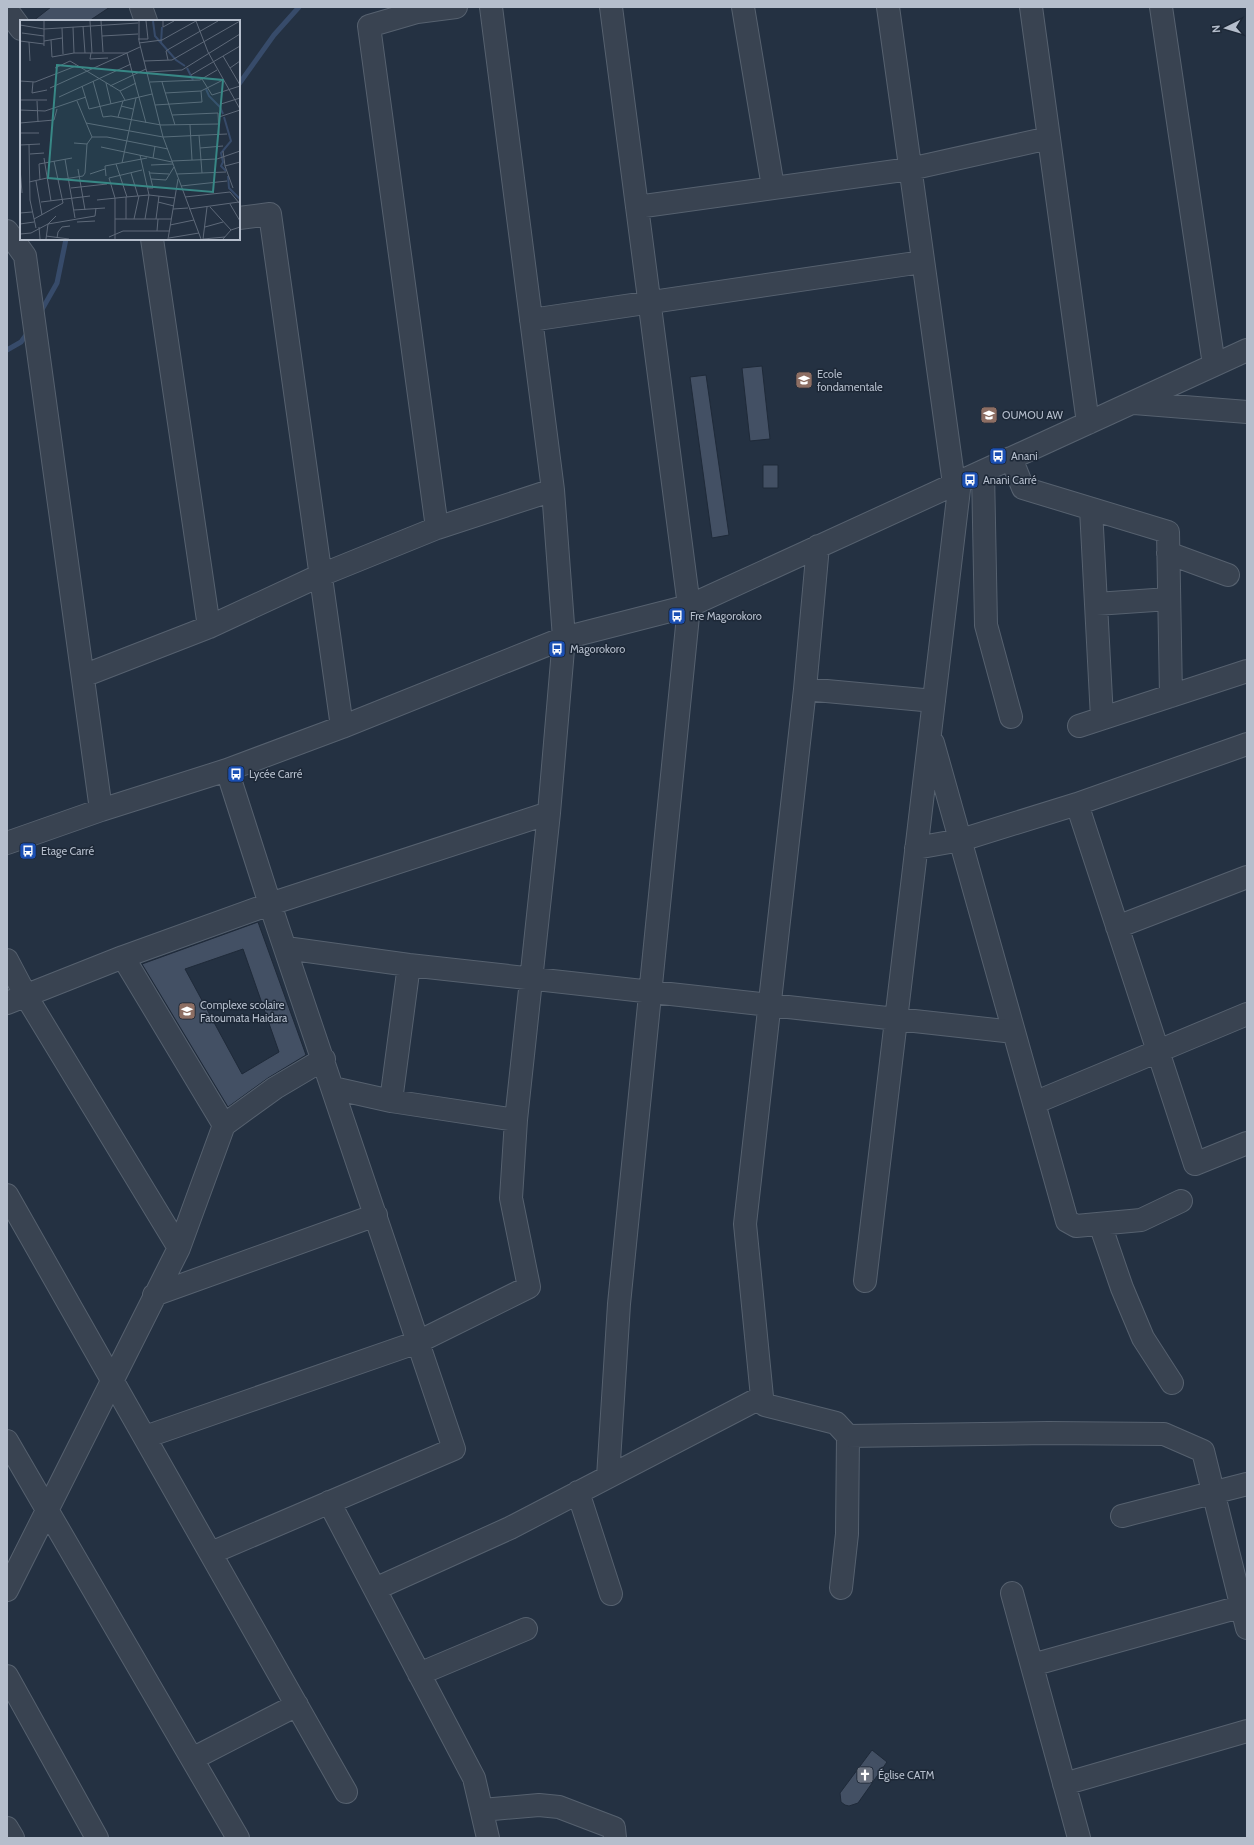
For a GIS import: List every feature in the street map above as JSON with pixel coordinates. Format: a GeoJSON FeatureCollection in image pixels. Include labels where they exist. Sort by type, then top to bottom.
{"type":"FeatureCollection","features":[{"type":"Feature","properties":{"kind":"street"},"geometry":{"type":"LineString","coordinates":[[141,7],[146,20]]}},
{"type":"Feature","properties":{"kind":"street"},"geometry":{"type":"LineString","coordinates":[[437,528],[369,26],[416,10],[456,7]]}},
{"type":"Feature","properties":{"kind":"street"},"geometry":{"type":"LineString","coordinates":[[146,1438],[418,1342],[529,1287],[511,1198],[516,1120],[549,813],[564,638],[553,490],[491,7]]}},
{"type":"Feature","properties":{"kind":"street"},"geometry":{"type":"LineString","coordinates":[[608,1477],[619,1304],[689,606],[611,7]]}},
{"type":"Feature","properties":{"kind":"street"},"geometry":{"type":"LineString","coordinates":[[743,7],[773,187]]}},
{"type":"Feature","properties":{"kind":"street"},"geometry":{"type":"LineString","coordinates":[[865,1281],[934,701],[957,483],[922,262],[888,7]]}},
{"type":"Feature","properties":{"kind":"street"},"geometry":{"type":"LineString","coordinates":[[1031,7],[1088,423]]}},
{"type":"Feature","properties":{"kind":"street"},"geometry":{"type":"LineString","coordinates":[[1161,7],[1214,365]]}},
{"type":"Feature","properties":{"kind":"street"},"geometry":{"type":"LineString","coordinates":[[7,10],[20,29]]}},
{"type":"Feature","properties":{"kind":"street"},"geometry":{"type":"LineString","coordinates":[[637,207],[910,169],[1049,138]]}},
{"type":"Feature","properties":{"kind":"street"},"geometry":{"type":"LineString","coordinates":[[240,218],[270,214],[342,727]]}},
{"type":"Feature","properties":{"kind":"street"},"geometry":{"type":"LineString","coordinates":[[13,232],[25,256],[101,810]]}},
{"type":"Feature","properties":{"kind":"street"},"geometry":{"type":"LineString","coordinates":[[152,240],[209,627]]}},
{"type":"Feature","properties":{"kind":"street"},"geometry":{"type":"LineString","coordinates":[[531,320],[922,262]]}},
{"type":"Feature","properties":{"kind":"street"},"geometry":{"type":"LineString","coordinates":[[7,843],[101,810],[227,770],[342,727],[564,638],[689,606],[1247,350]]}},
{"type":"Feature","properties":{"kind":"street"},"geometry":{"type":"LineString","coordinates":[[1131,403],[1247,412]]}},
{"type":"Feature","properties":{"kind":"street"},"geometry":{"type":"LineString","coordinates":[[1011,458],[1023,488],[1168,532],[1171,696]]}},
{"type":"Feature","properties":{"kind":"street"},"geometry":{"type":"LineString","coordinates":[[983,471],[986,625],[1011,717]]}},
{"type":"Feature","properties":{"kind":"street"},"geometry":{"type":"LineString","coordinates":[[83,676],[209,627],[321,575],[437,528],[553,490]]}},
{"type":"Feature","properties":{"kind":"street"},"geometry":{"type":"LineString","coordinates":[[1091,509],[1102,718]]}},
{"type":"Feature","properties":{"kind":"street"},"geometry":{"type":"LineString","coordinates":[[818,546],[805,688],[745,1224],[762,1397],[765,1404],[836,1423],[848,1436],[847,1534],[841,1588]]}},
{"type":"Feature","properties":{"kind":"street"},"geometry":{"type":"LineString","coordinates":[[1168,553],[1228,575]]}},
{"type":"Feature","properties":{"kind":"street"},"geometry":{"type":"LineString","coordinates":[[1096,604],[1169,599]]}},
{"type":"Feature","properties":{"kind":"street"},"geometry":{"type":"LineString","coordinates":[[1079,726],[1247,671]]}},
{"type":"Feature","properties":{"kind":"street"},"geometry":{"type":"LineString","coordinates":[[805,688],[934,701]]}},
{"type":"Feature","properties":{"kind":"street"},"geometry":{"type":"LineString","coordinates":[[930,734],[1067,1221],[1076,1226],[1141,1220],[1181,1201]]}},
{"type":"Feature","properties":{"kind":"street"},"geometry":{"type":"LineString","coordinates":[[916,848],[961,840],[1076,804],[1247,744]]}},
{"type":"Feature","properties":{"kind":"street"},"geometry":{"type":"LineString","coordinates":[[211,1553],[454,1449],[324,1060],[270,904],[227,770]]}},
{"type":"Feature","properties":{"kind":"street"},"geometry":{"type":"LineString","coordinates":[[1076,804],[1195,1164],[1247,1143]]}},
{"type":"Feature","properties":{"kind":"street"},"geometry":{"type":"LineString","coordinates":[[17,1000],[123,957],[270,904],[549,813]]}},
{"type":"Feature","properties":{"kind":"street"},"geometry":{"type":"LineString","coordinates":[[1117,927],[1247,877]]}},
{"type":"Feature","properties":{"kind":"street"},"geometry":{"type":"LineString","coordinates":[[286,948],[409,965],[1014,1032]]}},
{"type":"Feature","properties":{"kind":"street"},"geometry":{"type":"LineString","coordinates":[[123,957],[224,1126]]}},
{"type":"Feature","properties":{"kind":"street"},"geometry":{"type":"LineString","coordinates":[[7,960],[17,1000],[178,1248]]}},
{"type":"Feature","properties":{"kind":"street"},"geometry":{"type":"LineString","coordinates":[[391,1101],[409,965]]}},
{"type":"Feature","properties":{"kind":"street"},"geometry":{"type":"LineString","coordinates":[[1034,1103],[1247,1014]]}},
{"type":"Feature","properties":{"kind":"street"},"geometry":{"type":"LineString","coordinates":[[7,1590],[178,1248],[224,1126],[275,1088],[324,1060]]}},
{"type":"Feature","properties":{"kind":"street"},"geometry":{"type":"LineString","coordinates":[[333,1088],[391,1101],[516,1120]]}},
{"type":"Feature","properties":{"kind":"street"},"geometry":{"type":"LineString","coordinates":[[7,1195],[346,1792]]}},
{"type":"Feature","properties":{"kind":"street"},"geometry":{"type":"LineString","coordinates":[[154,1295],[376,1215]]}},
{"type":"Feature","properties":{"kind":"street"},"geometry":{"type":"LineString","coordinates":[[1100,1224],[1122,1288],[1143,1338],[1172,1383]]}},
{"type":"Feature","properties":{"kind":"street"},"geometry":{"type":"LineString","coordinates":[[375,1589],[510,1528],[762,1397]]}},
{"type":"Feature","properties":{"kind":"street"},"geometry":{"type":"LineString","coordinates":[[848,1436],[1048,1433],[1164,1434],[1202,1451],[1244,1605],[1247,1628]]}},
{"type":"Feature","properties":{"kind":"street"},"geometry":{"type":"LineString","coordinates":[[7,1441],[238,1838]]}},
{"type":"Feature","properties":{"kind":"street"},"geometry":{"type":"LineString","coordinates":[[1122,1516],[1247,1484]]}},
{"type":"Feature","properties":{"kind":"street"},"geometry":{"type":"LineString","coordinates":[[578,1492],[611,1594]]}},
{"type":"Feature","properties":{"kind":"street"},"geometry":{"type":"LineString","coordinates":[[330,1502],[474,1778],[488,1838]]}},
{"type":"Feature","properties":{"kind":"street"},"geometry":{"type":"LineString","coordinates":[[1012,1593],[1079,1838]]}},
{"type":"Feature","properties":{"kind":"street"},"geometry":{"type":"LineString","coordinates":[[1032,1665],[1244,1605]]}},
{"type":"Feature","properties":{"kind":"street"},"geometry":{"type":"LineString","coordinates":[[419,1674],[526,1629]]}},
{"type":"Feature","properties":{"kind":"street"},"geometry":{"type":"LineString","coordinates":[[7,1676],[97,1838]]}},
{"type":"Feature","properties":{"kind":"street"},"geometry":{"type":"LineString","coordinates":[[192,1759],[297,1705]]}},
{"type":"Feature","properties":{"kind":"street"},"geometry":{"type":"LineString","coordinates":[[1064,1784],[1247,1731]]}},
{"type":"Feature","properties":{"kind":"street"},"geometry":{"type":"LineString","coordinates":[[482,1810],[539,1805],[559,1807],[614,1828],[615,1838]]}},
{"type":"Feature","properties":{"kind":"street"},"geometry":{"type":"LineString","coordinates":[[7,1828],[13,1838]]}},
{"type":"Feature","properties":{"kind":"building"},"geometry":{"type":"Polygon","coordinates":[[[51,7],[110,7],[90,20],[34,20],[51,7]]]}},
{"type":"Feature","properties":{"kind":"building"},"geometry":{"type":"Polygon","coordinates":[[[762,366],[770,439],[750,441],[742,368],[762,366]]]}},
{"type":"Feature","properties":{"kind":"building"},"geometry":{"type":"Polygon","coordinates":[[[706,375],[729,535],[712,538],[690,377],[706,375]]]}},
{"type":"Feature","properties":{"kind":"building"},"geometry":{"type":"Polygon","coordinates":[[[763,465],[778,465],[778,488],[763,488],[763,465]]]}},
{"type":"Feature","properties":{"kind":"building","name":"Complexe scolaire Fatoumata Haidara"},"geometry":{"type":"Polygon","coordinates":[[[258,922],[306,1055],[268,1078],[228,1107],[142,964],[258,922]],[[243,949],[185,969],[242,1074],[279,1052],[243,949]]]}},
{"type":"Feature","properties":{"kind":"building","name":"Église CATM"},"geometry":{"type":"Polygon","coordinates":[[[872,1750],[887,1762],[858,1803],[849,1806],[845,1805],[841,1802],[840,1793],[872,1750]]]}},
{"type":"Feature","properties":{"kind":"waterway"},"geometry":{"type":"LineString","coordinates":[[240,83],[274,35],[299,7]]}},
{"type":"Feature","properties":{"kind":"waterway"},"geometry":{"type":"LineString","coordinates":[[40,313],[57,283],[66,240]]}},
{"type":"Feature","properties":{"kind":"waterway"},"geometry":{"type":"LineString","coordinates":[[7,350],[21,342],[29,331]]}},
{"type":"Feature","properties":{"kind":"place","name":"Ecole fondamentale"},"geometry":{"type":"Point","coordinates":[804,380]}},
{"type":"Feature","properties":{"kind":"place","name":"OUMOU AW"},"geometry":{"type":"Point","coordinates":[989,415]}},
{"type":"Feature","properties":{"kind":"place","name":"Anani"},"geometry":{"type":"Point","coordinates":[998,456]}},
{"type":"Feature","properties":{"kind":"place","name":"Anani Carré"},"geometry":{"type":"Point","coordinates":[970,480]}},
{"type":"Feature","properties":{"kind":"place","name":"Fre Magorokoro"},"geometry":{"type":"Point","coordinates":[677,616]}},
{"type":"Feature","properties":{"kind":"place","name":"Magorokoro"},"geometry":{"type":"Point","coordinates":[557,649]}},
{"type":"Feature","properties":{"kind":"place","name":"Lycée Carré"},"geometry":{"type":"Point","coordinates":[236,774]}},
{"type":"Feature","properties":{"kind":"place","name":"Etage Carré"},"geometry":{"type":"Point","coordinates":[28,851]}},
{"type":"Feature","properties":{"kind":"place","name":"Complexe scolaire Fatoumata Haidara"},"geometry":{"type":"Point","coordinates":[187,1011]}},
{"type":"Feature","properties":{"kind":"place","name":"Église CATM"},"geometry":{"type":"Point","coordinates":[865,1775]}}]}
